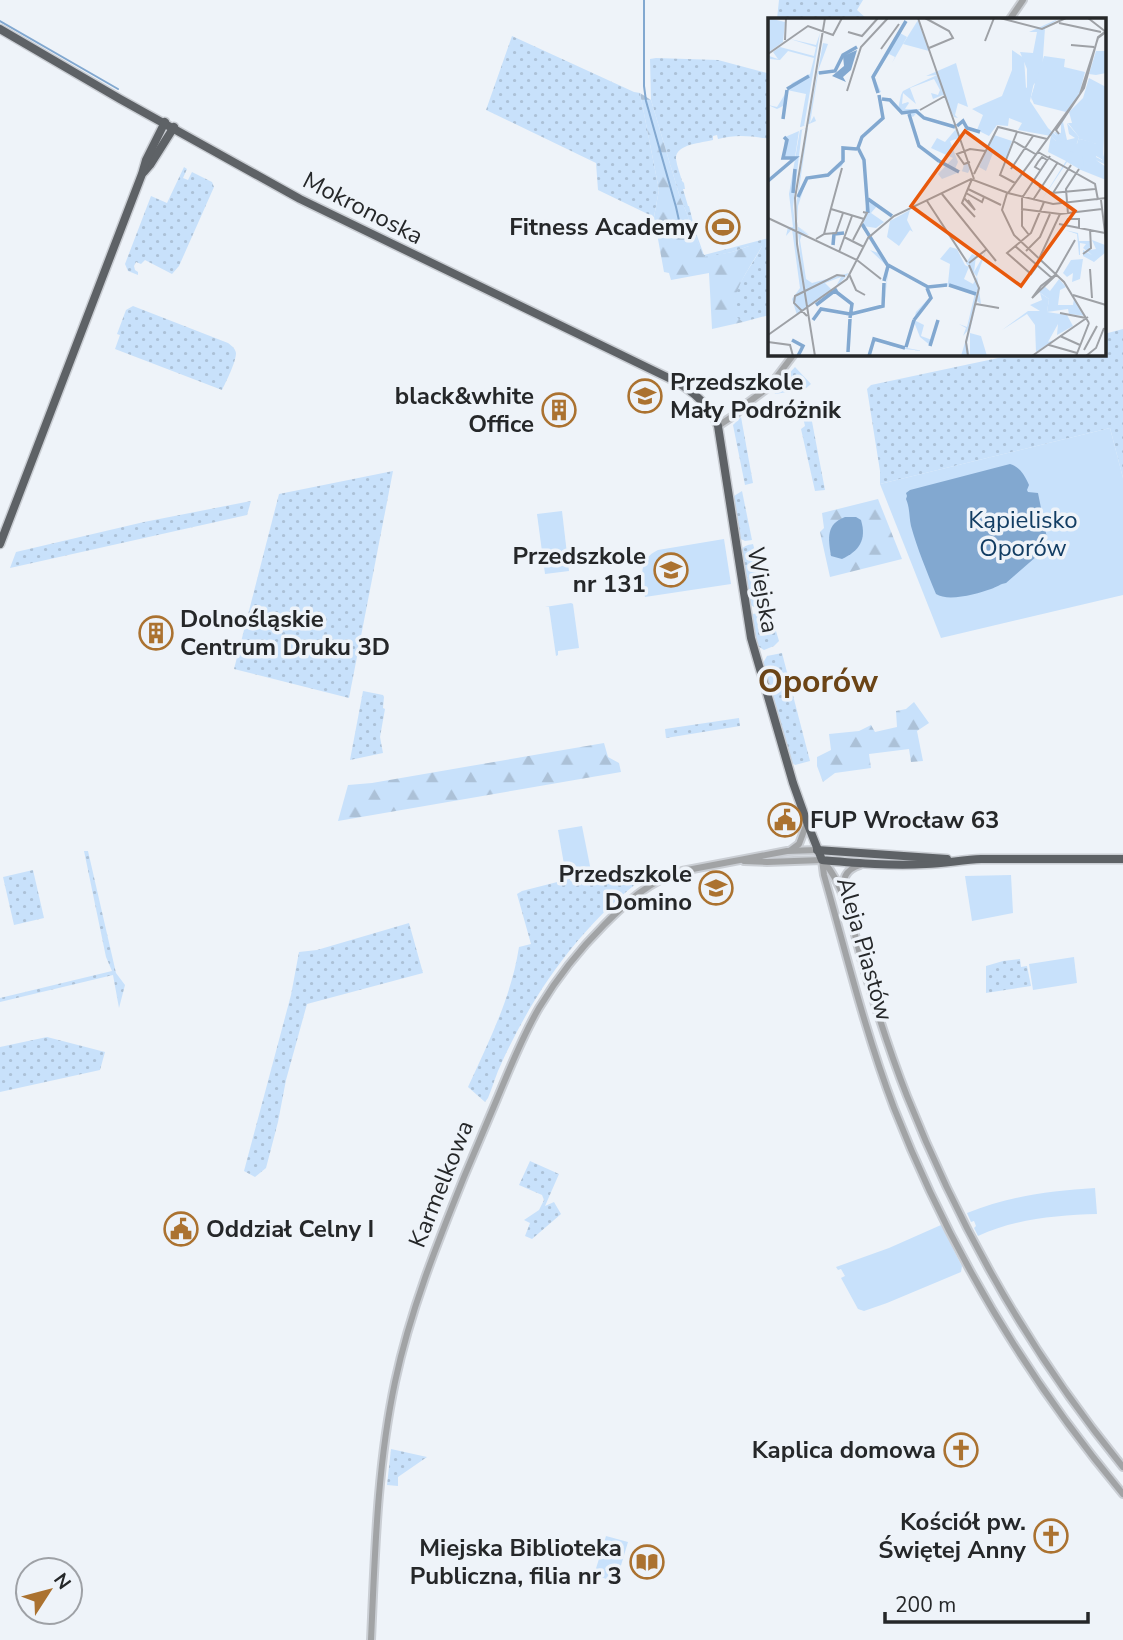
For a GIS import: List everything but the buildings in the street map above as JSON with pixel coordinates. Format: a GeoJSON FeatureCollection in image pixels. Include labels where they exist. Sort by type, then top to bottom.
{"type":"FeatureCollection","features":[{"type":"Feature","properties":{"kind":"main road","name":"Mokronoska"},"geometry":{"type":"LineString","coordinates":[[0,29],[300,200],[675,381],[699,400],[711,414]]}},
{"type":"Feature","properties":{"kind":"main road"},"geometry":{"type":"LineString","coordinates":[[0,544],[146,160],[165,122]]}},
{"type":"Feature","properties":{"kind":"main road"},"geometry":{"type":"LineString","coordinates":[[142,174],[174,127]]}},
{"type":"Feature","properties":{"kind":"main road","name":"Wiejska"},"geometry":{"type":"LineString","coordinates":[[711,414],[718,426],[751,638],[788,765],[822,860]]}},
{"type":"Feature","properties":{"kind":"main road"},"geometry":{"type":"LineString","coordinates":[[817,850],[960,860],[1123,859]]}},
{"type":"Feature","properties":{"kind":"main road"},"geometry":{"type":"LineString","coordinates":[[822,860],[867,864],[929,864],[960,860]]}},
{"type":"Feature","properties":{"kind":"street"},"geometry":{"type":"LineString","coordinates":[[1011,18],[1023,0]]}},
{"type":"Feature","properties":{"kind":"street"},"geometry":{"type":"LineString","coordinates":[[718,426],[769,387],[793,355]]}},
{"type":"Feature","properties":{"kind":"street"},"geometry":{"type":"LineString","coordinates":[[790,851],[799,843],[807,823]]}},
{"type":"Feature","properties":{"kind":"street","name":"Karmelkowa"},"geometry":{"type":"LineString","coordinates":[[371,1640],[375,1535],[382,1461],[395,1381],[409,1326],[433,1255],[517,1049],[540,1005],[563,972],[593,937],[647,886],[673,874],[751,857],[817,850]]}},
{"type":"Feature","properties":{"kind":"street","name":"Karmelkowa"},"geometry":{"type":"LineString","coordinates":[[741,861],[822,860]]}},
{"type":"Feature","properties":{"kind":"street","name":"Aleja Piastów"},"geometry":{"type":"LineString","coordinates":[[822,860],[832,872],[843,896],[886,1039],[907,1095],[953,1200],[1036,1347],[1070,1398],[1123,1467]]}},
{"type":"Feature","properties":{"kind":"street","name":"Aleja Piastów"},"geometry":{"type":"LineString","coordinates":[[822,860],[863,1019],[895,1109],[920,1168],[967,1263],[1006,1330],[1052,1401],[1123,1494]]}},
{"type":"Feature","properties":{"kind":"street"},"geometry":{"type":"LineString","coordinates":[[843,896],[846,874],[857,866],[867,864]]}},
{"type":"Feature","properties":{"kind":"green space"},"geometry":{"type":"Polygon","coordinates":[[[779,0],[863,0],[857,10],[866,18],[777,18],[779,0]]]}},
{"type":"Feature","properties":{"kind":"green space"},"geometry":{"type":"Polygon","coordinates":[[[512,36],[640,93],[659,190],[654,217],[598,190],[596,163],[486,110],[512,36]]]}},
{"type":"Feature","properties":{"kind":"green space"},"geometry":{"type":"Polygon","coordinates":[[[650,59],[718,60],[767,73],[768,68],[768,139],[731,136],[718,139],[717,135],[713,136],[713,140],[684,147],[676,159],[704,255],[768,238],[768,315],[743,322],[734,316],[733,307],[742,280],[762,246],[749,246],[704,258],[679,194],[651,100],[650,59]]]}},
{"type":"Feature","properties":{"kind":"green space"},"geometry":{"type":"Polygon","coordinates":[[[640,93],[651,100],[679,194],[704,257],[749,246],[762,246],[742,280],[735,299],[735,316],[743,322],[712,329],[709,273],[671,280],[669,273],[664,272],[654,217],[659,190],[640,93]]]}},
{"type":"Feature","properties":{"kind":"green space"},"geometry":{"type":"Polygon","coordinates":[[[184,167],[187,169],[183,178],[188,180],[192,172],[212,182],[214,187],[179,266],[172,274],[145,260],[141,264],[136,262],[134,266],[138,275],[128,271],[125,264],[151,196],[167,203],[184,167]]]}},
{"type":"Feature","properties":{"kind":"green space"},"geometry":{"type":"Polygon","coordinates":[[[133,306],[232,346],[236,357],[222,390],[115,349],[120,335],[117,334],[126,310],[133,306]]]}},
{"type":"Feature","properties":{"kind":"green space"},"geometry":{"type":"Polygon","coordinates":[[[1123,329],[1123,478],[1110,428],[880,484],[867,389],[871,385],[1012,355],[1106,355],[1106,333],[1123,329]]]}},
{"type":"Feature","properties":{"kind":"green space"},"geometry":{"type":"Polygon","coordinates":[[[795,367],[811,384],[805,389],[775,394],[774,390],[795,367]]]}},
{"type":"Feature","properties":{"kind":"green space"},"geometry":{"type":"Polygon","coordinates":[[[810,411],[825,490],[815,491],[801,429],[805,426],[802,413],[810,411]]]}},
{"type":"Feature","properties":{"kind":"green space"},"geometry":{"type":"Polygon","coordinates":[[[741,417],[753,483],[745,485],[733,425],[741,417]]]}},
{"type":"Feature","properties":{"kind":"green space","name":"Kąpielisko Oporów"},"geometry":{"type":"Polygon","coordinates":[[[1110,428],[1123,478],[1123,595],[941,638],[880,484],[1110,428]]]}},
{"type":"Feature","properties":{"kind":"green space"},"geometry":{"type":"Polygon","coordinates":[[[393,471],[349,698],[234,669],[279,494],[393,471]]]}},
{"type":"Feature","properties":{"kind":"green space"},"geometry":{"type":"Polygon","coordinates":[[[742,491],[752,540],[745,541],[739,538],[733,501],[734,496],[742,491]]]}},
{"type":"Feature","properties":{"kind":"green space"},"geometry":{"type":"Polygon","coordinates":[[[878,499],[902,559],[830,577],[820,532],[824,528],[822,513],[878,499]]]}},
{"type":"Feature","properties":{"kind":"green space"},"geometry":{"type":"Polygon","coordinates":[[[251,501],[247,515],[10,568],[16,552],[144,522],[251,501]]]}},
{"type":"Feature","properties":{"kind":"green space"},"geometry":{"type":"Polygon","coordinates":[[[562,511],[569,571],[545,574],[537,514],[562,511]]]}},
{"type":"Feature","properties":{"kind":"green space"},"geometry":{"type":"Polygon","coordinates":[[[724,539],[731,584],[645,597],[642,570],[651,554],[658,550],[724,539]]]}},
{"type":"Feature","properties":{"kind":"green space"},"geometry":{"type":"Polygon","coordinates":[[[753,544],[770,605],[754,607],[749,604],[741,553],[744,547],[753,544]]]}},
{"type":"Feature","properties":{"kind":"green space"},"geometry":{"type":"Polygon","coordinates":[[[571,603],[579,648],[558,651],[556,656],[549,607],[545,607],[571,603]]]}},
{"type":"Feature","properties":{"kind":"green space"},"geometry":{"type":"Polygon","coordinates":[[[770,611],[779,641],[764,650],[758,646],[751,617],[753,614],[770,611]]]}},
{"type":"Feature","properties":{"kind":"green space"},"geometry":{"type":"Polygon","coordinates":[[[782,653],[810,761],[795,765],[791,762],[763,663],[767,656],[782,653]]]}},
{"type":"Feature","properties":{"kind":"green space"},"geometry":{"type":"Polygon","coordinates":[[[363,691],[384,697],[385,709],[380,737],[383,753],[350,760],[363,691]]]}},
{"type":"Feature","properties":{"kind":"green space"},"geometry":{"type":"Polygon","coordinates":[[[914,702],[929,723],[917,731],[923,761],[911,762],[909,749],[869,754],[871,768],[835,773],[823,782],[817,766],[817,757],[831,750],[829,734],[859,731],[871,725],[875,732],[897,727],[896,711],[906,709],[914,702]]]}},
{"type":"Feature","properties":{"kind":"green space"},"geometry":{"type":"Polygon","coordinates":[[[739,718],[740,726],[666,738],[665,729],[739,718]]]}},
{"type":"Feature","properties":{"kind":"green space"},"geometry":{"type":"Polygon","coordinates":[[[604,743],[608,757],[619,763],[621,772],[338,821],[348,785],[604,743]]]}},
{"type":"Feature","properties":{"kind":"green space"},"geometry":{"type":"Polygon","coordinates":[[[582,826],[591,871],[574,873],[573,868],[565,870],[558,830],[582,826]]]}},
{"type":"Feature","properties":{"kind":"green space"},"geometry":{"type":"Polygon","coordinates":[[[84,851],[88,851],[116,973],[125,985],[119,1008],[113,975],[0,1002],[0,998],[112,971],[106,957],[84,851]]]}},
{"type":"Feature","properties":{"kind":"green space"},"geometry":{"type":"Polygon","coordinates":[[[640,868],[646,876],[601,915],[545,984],[515,1035],[485,1102],[468,1087],[505,1002],[519,947],[531,944],[517,894],[569,879],[576,886],[601,875],[640,868]]]}},
{"type":"Feature","properties":{"kind":"green space"},"geometry":{"type":"Polygon","coordinates":[[[33,870],[44,918],[14,925],[3,877],[33,870]]]}},
{"type":"Feature","properties":{"kind":"green space"},"geometry":{"type":"Polygon","coordinates":[[[1011,875],[1013,913],[972,921],[965,876],[1011,875]]]}},
{"type":"Feature","properties":{"kind":"green space"},"geometry":{"type":"Polygon","coordinates":[[[409,923],[423,973],[307,1004],[266,1168],[255,1177],[244,1171],[291,995],[299,952],[317,950],[409,923]]]}},
{"type":"Feature","properties":{"kind":"green space"},"geometry":{"type":"Polygon","coordinates":[[[1074,957],[1077,983],[1033,990],[1029,964],[1074,957]]]}},
{"type":"Feature","properties":{"kind":"green space"},"geometry":{"type":"Polygon","coordinates":[[[1020,959],[1021,967],[1027,966],[1031,986],[986,993],[986,966],[1020,959]]]}},
{"type":"Feature","properties":{"kind":"green space"},"geometry":{"type":"Polygon","coordinates":[[[47,1037],[105,1052],[100,1070],[0,1092],[0,1047],[47,1037]]]}},
{"type":"Feature","properties":{"kind":"green space"},"geometry":{"type":"Polygon","coordinates":[[[530,1161],[559,1174],[545,1206],[554,1202],[561,1214],[532,1239],[525,1236],[530,1223],[524,1220],[539,1210],[544,1200],[542,1195],[519,1185],[530,1161]]]}},
{"type":"Feature","properties":{"kind":"green space"},"geometry":{"type":"Polygon","coordinates":[[[1095,1188],[1097,1214],[1036,1219],[978,1236],[974,1221],[971,1222],[967,1213],[1030,1195],[1095,1188]]]}},
{"type":"Feature","properties":{"kind":"green space"},"geometry":{"type":"Polygon","coordinates":[[[941,1225],[962,1266],[961,1272],[887,1303],[864,1311],[858,1309],[841,1278],[845,1276],[841,1269],[836,1267],[941,1225]]]}},
{"type":"Feature","properties":{"kind":"green space"},"geometry":{"type":"Polygon","coordinates":[[[391,1449],[427,1457],[398,1477],[398,1486],[387,1485],[391,1449]]]}},
{"type":"Feature","properties":{"kind":"green space"},"geometry":{"type":"Polygon","coordinates":[[[606,1536],[628,1542],[616,1582],[594,1575],[606,1536]]]}},
{"type":"Feature","properties":{"kind":"shaded area"},"geometry":{"type":"Polygon","coordinates":[[[1010,464],[1024,475],[1029,485],[1028,492],[1038,493],[1047,538],[1042,540],[1039,553],[1006,583],[971,595],[948,597],[936,594],[913,534],[906,493],[1010,464]]]}},
{"type":"Feature","properties":{"kind":"shaded area"},"geometry":{"type":"Polygon","coordinates":[[[845,517],[861,520],[863,533],[857,548],[842,559],[831,556],[829,538],[834,524],[845,517]]]}},
{"type":"Feature","properties":{"kind":"waterway"},"geometry":{"type":"LineString","coordinates":[[644,0],[646,101],[680,225]]}},
{"type":"Feature","properties":{"kind":"waterway"},"geometry":{"type":"LineString","coordinates":[[0,21],[118,89]]}},
{"type":"Feature","properties":{"kind":"place","name":"Fitness Academy"},"geometry":{"type":"Point","coordinates":[723,227]}},
{"type":"Feature","properties":{"kind":"place","name":"Przedszkole Mały Podróżnik"},"geometry":{"type":"Point","coordinates":[645,396]}},
{"type":"Feature","properties":{"kind":"place","name":"black&white Office"},"geometry":{"type":"Point","coordinates":[559,410]}},
{"type":"Feature","properties":{"kind":"place","name":"Przedszkole nr 131"},"geometry":{"type":"Point","coordinates":[671,570]}},
{"type":"Feature","properties":{"kind":"place","name":"Dolnośląskie Centrum Druku 3D"},"geometry":{"type":"Point","coordinates":[156,633]}},
{"type":"Feature","properties":{"kind":"place","name":"FUP Wrocław 63"},"geometry":{"type":"Point","coordinates":[785,820]}},
{"type":"Feature","properties":{"kind":"place","name":"Przedszkole Domino"},"geometry":{"type":"Point","coordinates":[716,888]}},
{"type":"Feature","properties":{"kind":"place","name":"Oddział Celny I"},"geometry":{"type":"Point","coordinates":[181,1229]}},
{"type":"Feature","properties":{"kind":"place","name":"Kaplica domowa"},"geometry":{"type":"Point","coordinates":[961,1450]}},
{"type":"Feature","properties":{"kind":"place","name":"Kościół pw. Świętej Anny"},"geometry":{"type":"Point","coordinates":[1051,1536]}},
{"type":"Feature","properties":{"kind":"place","name":"Miejska Biblioteka Publiczna, filia nr 3"},"geometry":{"type":"Point","coordinates":[647,1562]}},
{"type":"Feature","properties":{"kind":"district","name":"Oporów"},"geometry":{"type":"Point","coordinates":[818,681]}}]}
